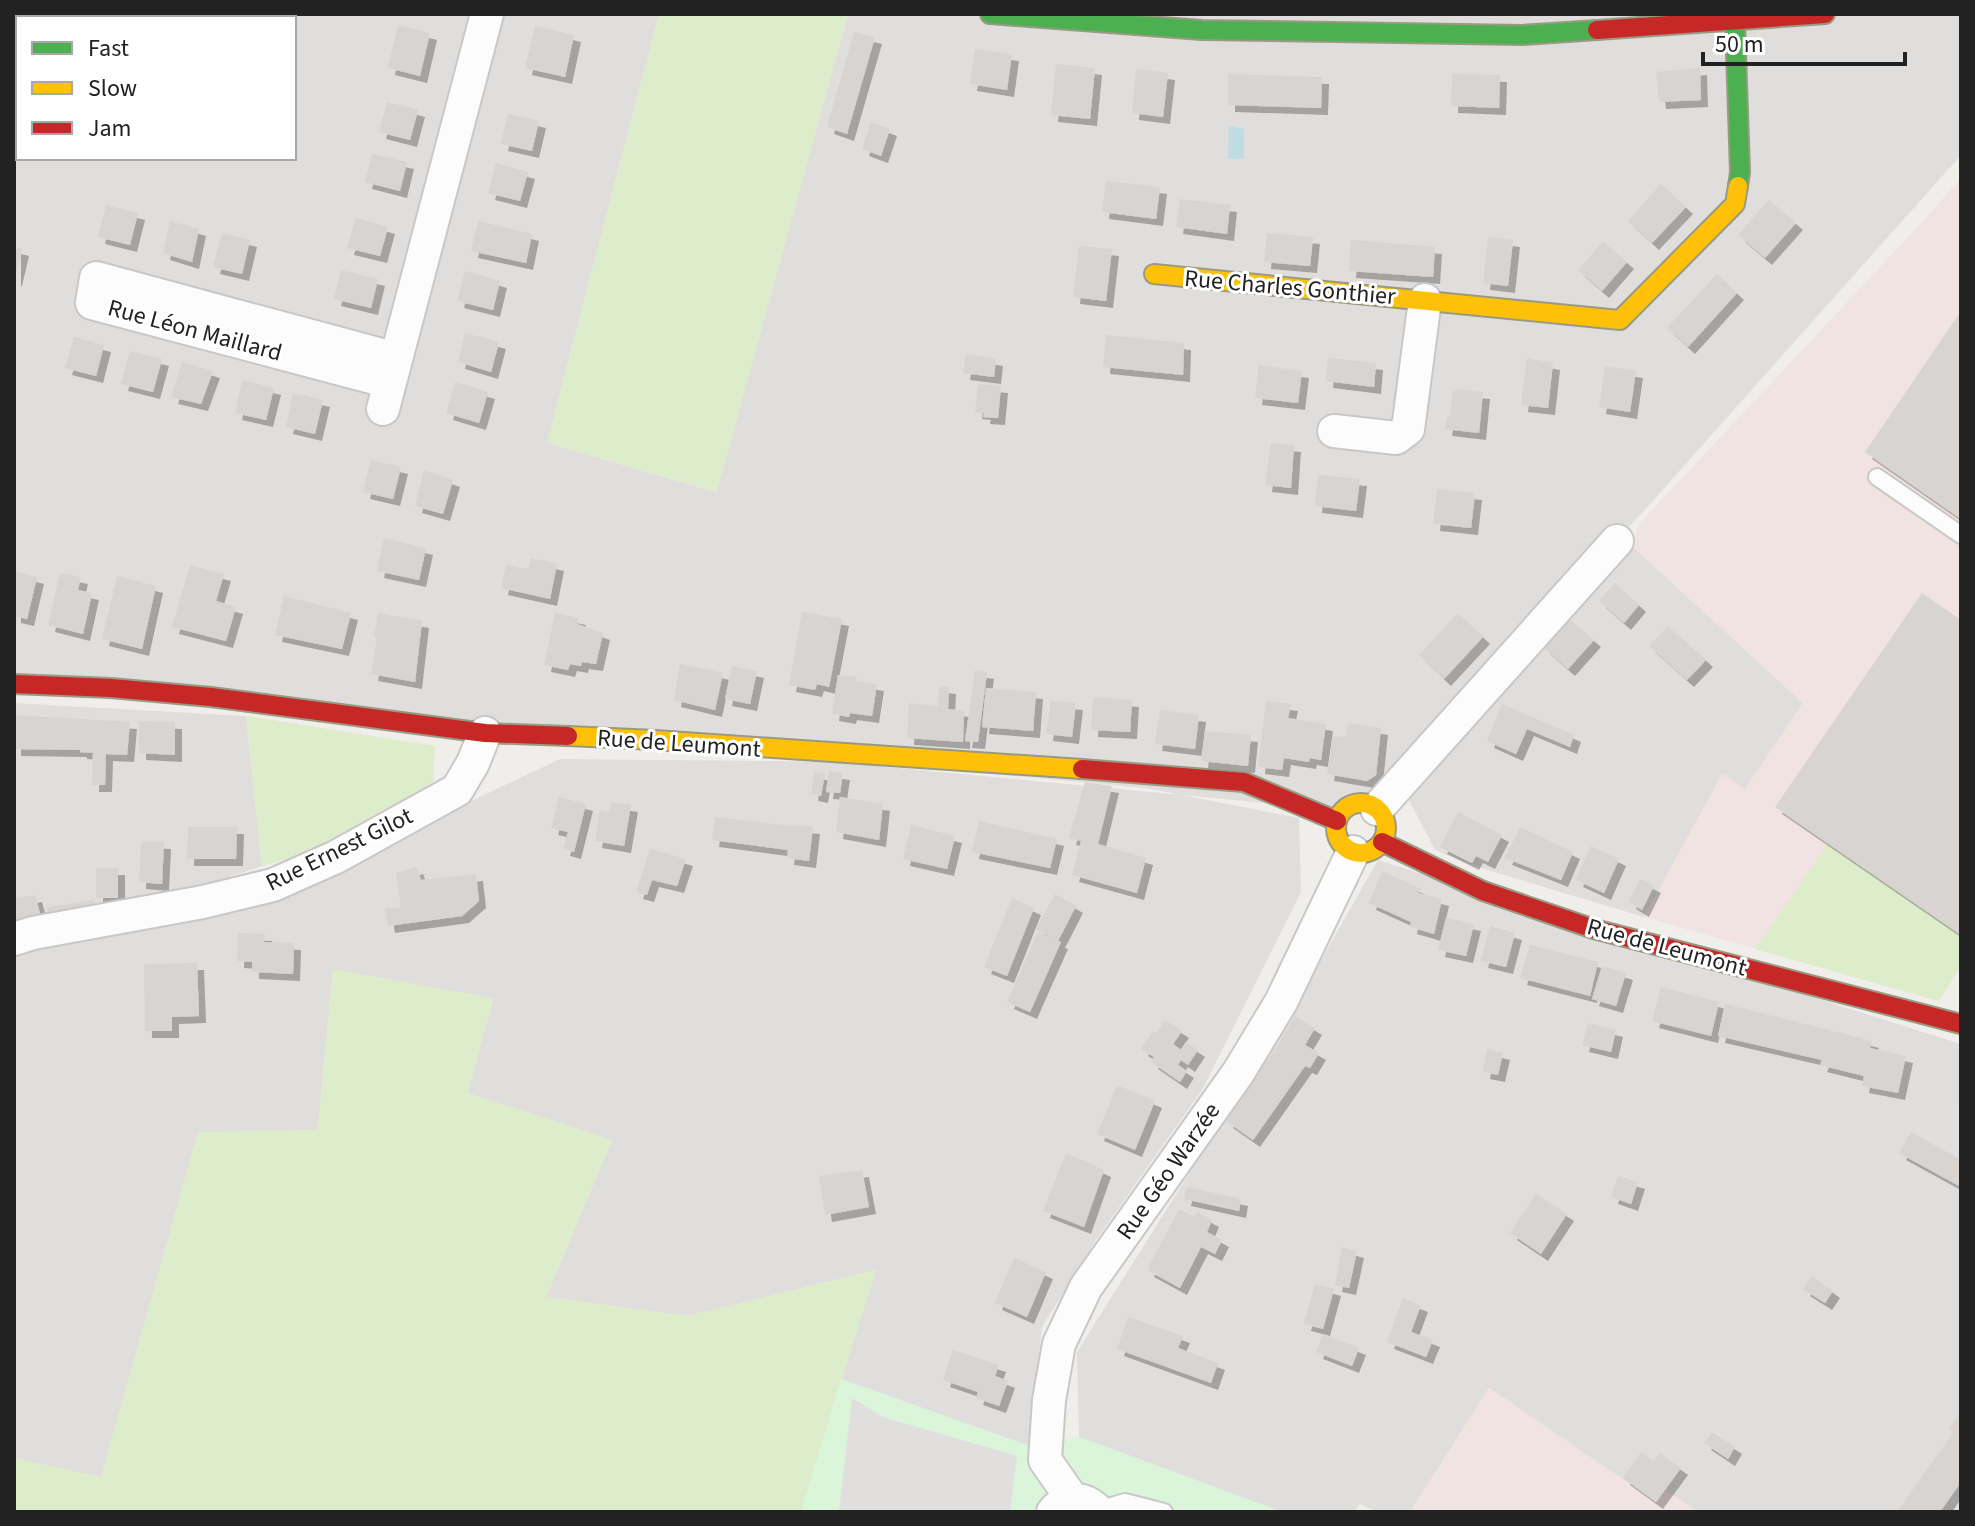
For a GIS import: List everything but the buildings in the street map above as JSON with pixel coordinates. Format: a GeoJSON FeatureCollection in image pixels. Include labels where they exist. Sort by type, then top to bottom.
{"type":"FeatureCollection","features":[{"type":"Feature","properties":{"kind":"street"},"geometry":{"type":"LineString","coordinates":[[390,383],[487,14]]}},
{"type":"Feature","properties":{"kind":"street"},"geometry":{"type":"LineString","coordinates":[[990,14],[1202,30],[1522,35],[1825,14]]}},
{"type":"Feature","properties":{"kind":"street","name":"Rue Charles Gonthier"},"geometry":{"type":"LineString","coordinates":[[1154,274],[1620,320],[1735,204],[1740,172],[1735,21]]}},
{"type":"Feature","properties":{"kind":"street","name":"Rue Léon Maillard"},"geometry":{"type":"LineString","coordinates":[[96,278],[390,383],[92,303],[96,278]]}},
{"type":"Feature","properties":{"kind":"street","name":"Rue Charles Gonthier"},"geometry":{"type":"LineString","coordinates":[[1334,431],[1396,438],[1408,429],[1425,300]]}},
{"type":"Feature","properties":{"kind":"street"},"geometry":{"type":"LineString","coordinates":[[1377,809],[1617,541]]}},
{"type":"Feature","properties":{"kind":"street","name":"Rue de Leumont"},"geometry":{"type":"LineString","coordinates":[[14,684],[211,697],[485,733],[655,740],[1244,782],[1337,821]]}},
{"type":"Feature","properties":{"kind":"street","name":"Rue Ernest Gilot"},"geometry":{"type":"LineString","coordinates":[[14,939],[273,885],[336,857],[457,790],[473,763],[485,733]]}},
{"type":"Feature","properties":{"kind":"street"},"geometry":{"type":"LineString","coordinates":[[1354,804],[1370,804],[1377,809],[1386,824],[1385,836],[1368,847],[1346,848],[1337,836],[1337,821],[1341,813],[1354,804]]}},
{"type":"Feature","properties":{"kind":"street","name":"Rue de Leumont"},"geometry":{"type":"LineString","coordinates":[[1368,847],[1594,929],[1961,1024]]}},
{"type":"Feature","properties":{"kind":"street","name":"Rue Géo Warzée"},"geometry":{"type":"LineString","coordinates":[[1081,1508],[1045,1460],[1049,1400],[1059,1344],[1086,1287],[1238,1073],[1368,847]]}},
{"type":"Feature","properties":{"kind":"lane"},"geometry":{"type":"LineString","coordinates":[[1877,477],[1961,535]]}},
{"type":"Feature","properties":{"kind":"lane"},"geometry":{"type":"LineString","coordinates":[[1081,1508],[1125,1502],[1164,1512]]}},
{"type":"Feature","properties":{"kind":"shaded area"},"geometry":{"type":"Polygon","coordinates":[[[14,14],[659,14],[547,443],[716,492],[848,14],[1961,14],[1961,155],[1641,514],[1375,793],[1350,794],[1329,809],[14,684],[14,14]]]}},
{"type":"Feature","properties":{"kind":"shaded area"},"geometry":{"type":"Polygon","coordinates":[[[1961,178],[1961,966],[1939,1001],[1644,917],[1722,774],[1745,789],[1803,703],[1632,546],[1640,523],[1961,178]]]}},
{"type":"Feature","properties":{"kind":"shaded area"},"geometry":{"type":"Polygon","coordinates":[[[1632,546],[1803,703],[1745,790],[1722,775],[1644,917],[1474,866],[1435,850],[1409,800],[1459,730],[1632,546]]]}},
{"type":"Feature","properties":{"kind":"shaded area"},"geometry":{"type":"Polygon","coordinates":[[[14,703],[246,716],[262,866],[98,920],[14,929],[14,703]]]}},
{"type":"Feature","properties":{"kind":"shaded area"},"geometry":{"type":"Polygon","coordinates":[[[560,759],[864,762],[1146,788],[1299,818],[1301,892],[1202,1090],[1096,1240],[1042,1327],[1029,1446],[841,1379],[876,1270],[687,1316],[546,1297],[612,1140],[467,1093],[493,999],[333,970],[318,1130],[198,1133],[101,1478],[14,1458],[14,955],[267,898],[560,759]]]}},
{"type":"Feature","properties":{"kind":"shaded area"},"geometry":{"type":"Polygon","coordinates":[[[1378,860],[1961,1044],[1959,1512],[1699,1512],[1665,1490],[1656,1502],[1489,1388],[1410,1512],[1377,1512],[1360,1504],[1354,1512],[1282,1512],[1079,1437],[1077,1352],[1300,997],[1378,860]]]}},
{"type":"Feature","properties":{"kind":"shaded area"},"geometry":{"type":"Polygon","coordinates":[[[1940,1089],[1961,1102],[1961,1160],[1911,1132],[1940,1089]]]}},
{"type":"Feature","properties":{"kind":"shaded area"},"geometry":{"type":"Polygon","coordinates":[[[1489,1388],[1656,1502],[1665,1490],[1699,1512],[1410,1512],[1489,1388]]]}},
{"type":"Feature","properties":{"kind":"shaded area"},"geometry":{"type":"Polygon","coordinates":[[[852,1398],[883,1417],[1017,1456],[1010,1512],[839,1512],[852,1398]]]}},
{"type":"Feature","properties":{"kind":"green space"},"geometry":{"type":"Polygon","coordinates":[[[659,14],[848,14],[717,492],[547,443],[659,14]]]}},
{"type":"Feature","properties":{"kind":"green space"},"geometry":{"type":"Polygon","coordinates":[[[246,716],[435,746],[433,784],[320,849],[262,866],[246,716]]]}},
{"type":"Feature","properties":{"kind":"green space"},"geometry":{"type":"Polygon","coordinates":[[[1828,844],[1961,935],[1961,966],[1939,1001],[1755,949],[1828,844]]]}},
{"type":"Feature","properties":{"kind":"green space"},"geometry":{"type":"Polygon","coordinates":[[[333,969],[493,998],[468,1093],[612,1140],[546,1297],[687,1316],[876,1270],[801,1512],[14,1512],[14,1458],[101,1477],[198,1132],[318,1130],[333,969]]]}},
{"type":"Feature","properties":{"kind":"green space"},"geometry":{"type":"Polygon","coordinates":[[[841,1379],[1029,1446],[1079,1437],[1282,1512],[801,1512],[841,1379]]]}},
{"type":"Feature","properties":{"kind":"water"},"geometry":{"type":"Polygon","coordinates":[[[1229,126],[1244,129],[1244,159],[1228,159],[1229,126]]]}},
{"type":"Feature","properties":{"kind":"traffic: fast"},"geometry":{"type":"LineString","coordinates":[[990,14],[1202,30],[1522,35],[1597,30]]}},
{"type":"Feature","properties":{"kind":"traffic: fast"},"geometry":{"type":"LineString","coordinates":[[1735,21],[1738,186]]}},
{"type":"Feature","properties":{"kind":"traffic: slow"},"geometry":{"type":"LineString","coordinates":[[1154,274],[1620,320],[1735,204],[1738,186]]}},
{"type":"Feature","properties":{"kind":"traffic: slow"},"geometry":{"type":"LineString","coordinates":[[568,736],[1082,769]]}},
{"type":"Feature","properties":{"kind":"traffic: slow"},"geometry":{"type":"LineString","coordinates":[[1361,803],[1379,810],[1386,828],[1379,846],[1361,853],[1343,846],[1336,828],[1343,810],[1361,803]]}},
{"type":"Feature","properties":{"kind":"traffic: jam"},"geometry":{"type":"LineString","coordinates":[[1597,30],[1825,14]]}},
{"type":"Feature","properties":{"kind":"traffic: jam"},"geometry":{"type":"LineString","coordinates":[[14,684],[211,697],[485,733],[568,736]]}},
{"type":"Feature","properties":{"kind":"traffic: jam"},"geometry":{"type":"LineString","coordinates":[[1082,769],[1244,782],[1337,821]]}},
{"type":"Feature","properties":{"kind":"traffic: jam"},"geometry":{"type":"LineString","coordinates":[[1382,842],[1483,891],[1594,929],[1961,1024]]}}]}
